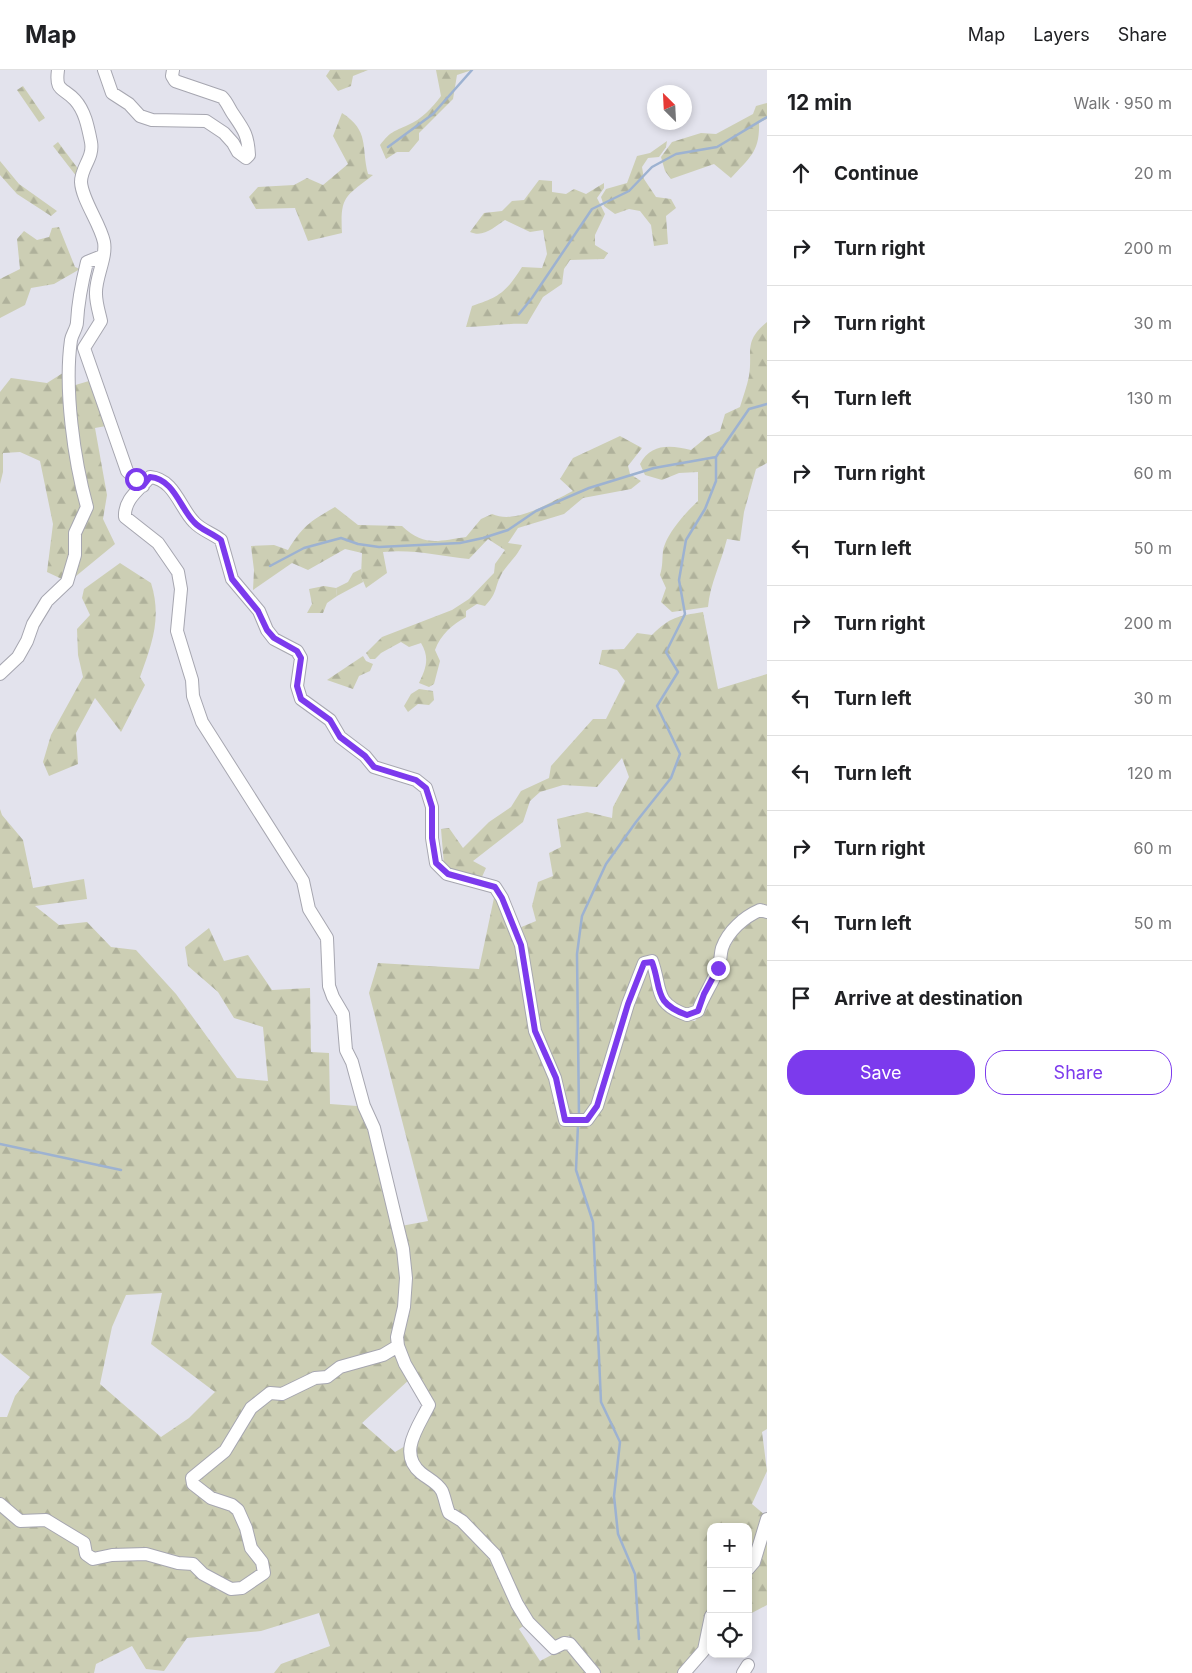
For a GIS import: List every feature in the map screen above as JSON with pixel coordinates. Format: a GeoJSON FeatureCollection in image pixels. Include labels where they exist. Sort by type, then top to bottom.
{"type":"FeatureCollection","features":[{"type":"Feature","properties":{"kind":"street"},"geometry":{"type":"LineString","coordinates":[[58,70],[57,82],[60,90],[74,99],[86,119],[92,146],[91,158],[81,180],[83,190],[104,243],[96,294],[101,320],[84,348],[127,471],[143,486]]}},
{"type":"Feature","properties":{"kind":"street"},"geometry":{"type":"LineString","coordinates":[[104,70],[112,93],[129,104],[140,116],[152,120],[206,121],[224,133],[233,142],[238,152],[246,158],[249,155],[249,148],[244,127],[227,102],[222,97],[175,80],[172,76],[173,70]]}},
{"type":"Feature","properties":{"kind":"street"},"geometry":{"type":"LineString","coordinates":[[0,674],[18,657],[28,641],[33,624],[47,601],[67,582],[75,555],[75,533],[86,507],[77,472],[69,361],[71,337],[77,324],[76,314],[87,262],[102,256]]}},
{"type":"Feature","properties":{"kind":"street"},"geometry":{"type":"LineString","coordinates":[[594,1673],[570,1644],[564,1643],[554,1648],[528,1622],[516,1604],[495,1555],[462,1521],[449,1513],[441,1490],[419,1471],[413,1463],[410,1454],[414,1430],[428,1405],[405,1364],[398,1346],[397,1337],[404,1306],[406,1278],[403,1249],[374,1128],[364,1106],[352,1062],[346,1050],[343,1014],[332,997],[329,986],[327,938],[309,909],[303,881],[202,722],[193,696],[192,680],[177,631],[181,596],[178,572],[158,543],[125,517],[127,501],[150,477],[157,478],[181,501],[192,521],[201,529],[221,540],[232,579],[258,611],[267,630],[274,638],[297,651],[301,658],[297,686],[301,699],[330,720],[340,737],[365,756],[374,767],[416,780],[426,788],[432,807],[432,838],[436,863],[448,874],[495,887],[502,898],[521,945],[535,1031],[556,1078],[565,1120],[587,1120],[597,1106],[628,1004],[644,963],[652,962],[657,976],[658,991],[667,1005],[687,1015],[698,1011],[704,994],[718,968],[722,948],[732,932],[745,917],[760,910],[767,912]]}},
{"type":"Feature","properties":{"kind":"street"},"geometry":{"type":"LineString","coordinates":[[0,1504],[20,1521],[46,1520],[84,1543],[86,1554],[93,1559],[112,1555],[146,1554],[178,1563],[193,1564],[202,1574],[231,1589],[242,1588],[264,1573],[262,1562],[251,1548],[246,1528],[238,1510],[232,1505],[212,1498],[193,1484],[192,1478],[225,1451],[246,1415],[270,1393],[282,1394],[315,1378],[327,1377],[340,1368],[383,1355],[398,1346]]}},
{"type":"Feature","properties":{"kind":"street"},"geometry":{"type":"LineString","coordinates":[[749,1568],[754,1562],[767,1519]]}},
{"type":"Feature","properties":{"kind":"street"},"geometry":{"type":"LineString","coordinates":[[684,1673],[704,1650],[707,1635]]}},
{"type":"Feature","properties":{"kind":"green space"},"geometry":{"type":"Polygon","coordinates":[[[330,70],[368,70],[353,76],[351,86],[338,91],[326,76],[330,70]]]}},
{"type":"Feature","properties":{"kind":"green space"},"geometry":{"type":"Polygon","coordinates":[[[436,70],[472,70],[457,75],[453,99],[419,133],[419,140],[409,152],[397,152],[386,159],[380,145],[384,140],[392,132],[413,123],[430,109],[441,96],[436,70]]]}},
{"type":"Feature","properties":{"kind":"green space"},"geometry":{"type":"Polygon","coordinates":[[[23,86],[45,118],[39,122],[17,90],[23,86]]]}},
{"type":"Feature","properties":{"kind":"green space"},"geometry":{"type":"Polygon","coordinates":[[[767,103],[767,119],[759,122],[756,147],[731,178],[714,164],[671,179],[665,171],[661,157],[672,142],[701,133],[716,134],[753,114],[756,106],[767,103]]]}},
{"type":"Feature","properties":{"kind":"green space"},"geometry":{"type":"Polygon","coordinates":[[[342,113],[357,126],[361,133],[368,174],[373,175],[346,198],[342,211],[342,233],[308,241],[295,208],[256,209],[249,197],[258,187],[294,185],[307,178],[323,185],[348,164],[333,136],[342,113]]]}},
{"type":"Feature","properties":{"kind":"green space"},"geometry":{"type":"Polygon","coordinates":[[[667,141],[666,147],[659,157],[648,158],[642,167],[644,179],[656,197],[671,199],[676,208],[666,216],[668,244],[654,246],[651,225],[640,211],[629,209],[615,214],[604,206],[601,197],[606,189],[627,183],[637,156],[650,153],[667,141]]]}},
{"type":"Feature","properties":{"kind":"green space"},"geometry":{"type":"Polygon","coordinates":[[[58,142],[82,174],[77,177],[53,146],[58,142]]]}},
{"type":"Feature","properties":{"kind":"green space"},"geometry":{"type":"Polygon","coordinates":[[[0,161],[19,184],[57,211],[51,216],[17,194],[0,175],[0,161]]]}},
{"type":"Feature","properties":{"kind":"green space"},"geometry":{"type":"Polygon","coordinates":[[[539,180],[552,181],[552,192],[566,194],[574,189],[586,194],[604,183],[604,188],[597,198],[605,214],[595,235],[595,245],[608,253],[604,259],[570,260],[564,269],[562,284],[543,297],[527,324],[466,327],[472,306],[489,300],[502,292],[522,267],[542,268],[547,254],[543,230],[530,232],[505,220],[484,233],[470,232],[484,213],[502,211],[512,201],[524,200],[539,180]]]}},
{"type":"Feature","properties":{"kind":"green space"},"geometry":{"type":"Polygon","coordinates":[[[59,227],[75,267],[80,269],[54,284],[31,288],[25,305],[0,318],[0,279],[20,269],[17,239],[24,231],[37,240],[49,237],[52,228],[59,227]]]}},
{"type":"Feature","properties":{"kind":"green space"},"geometry":{"type":"Polygon","coordinates":[[[767,322],[767,463],[756,469],[744,512],[740,541],[727,539],[711,590],[708,607],[672,612],[661,602],[666,588],[660,575],[663,551],[672,531],[682,517],[698,501],[698,472],[679,473],[662,480],[645,475],[640,464],[650,452],[656,449],[676,447],[691,450],[708,436],[720,431],[725,414],[740,407],[749,376],[750,347],[755,335],[767,322]]]}},
{"type":"Feature","properties":{"kind":"green space"},"geometry":{"type":"Polygon","coordinates":[[[66,371],[84,508],[64,580],[47,572],[53,524],[40,461],[20,452],[3,453],[3,472],[0,484],[0,392],[11,378],[47,383],[66,371]]]}},
{"type":"Feature","properties":{"kind":"green space"},"geometry":{"type":"Polygon","coordinates":[[[89,381],[106,426],[95,428],[107,495],[103,519],[115,544],[70,581],[77,533],[89,506],[72,386],[89,381]]]}},
{"type":"Feature","properties":{"kind":"green space"},"geometry":{"type":"Polygon","coordinates":[[[620,436],[642,448],[628,466],[630,474],[641,481],[631,489],[583,498],[564,514],[518,528],[508,543],[522,545],[501,575],[492,597],[485,606],[477,604],[466,611],[466,617],[448,630],[437,644],[435,650],[440,661],[434,684],[429,687],[419,683],[426,663],[424,648],[421,643],[409,647],[401,642],[381,653],[375,659],[370,659],[366,653],[382,637],[452,610],[469,599],[494,573],[495,564],[505,550],[488,539],[469,559],[416,552],[383,552],[387,573],[366,588],[361,576],[362,553],[345,549],[308,570],[292,563],[253,590],[254,570],[251,546],[274,545],[288,550],[307,525],[335,507],[358,525],[402,526],[417,537],[432,541],[466,537],[481,519],[492,514],[512,517],[523,514],[544,506],[573,491],[560,479],[573,458],[620,436]]]}},
{"type":"Feature","properties":{"kind":"green space"},"geometry":{"type":"Polygon","coordinates":[[[120,563],[151,583],[154,596],[156,619],[154,631],[140,677],[145,685],[121,732],[95,698],[76,733],[78,764],[49,776],[43,762],[51,735],[83,677],[78,655],[77,629],[90,615],[82,598],[84,589],[120,563]]]}},
{"type":"Feature","properties":{"kind":"green space"},"geometry":{"type":"Polygon","coordinates":[[[361,569],[363,582],[337,596],[336,588],[348,582],[353,573],[361,569]]]}},
{"type":"Feature","properties":{"kind":"green space"},"geometry":{"type":"Polygon","coordinates":[[[324,586],[336,588],[337,596],[327,603],[323,613],[307,613],[312,604],[309,589],[324,586]]]}},
{"type":"Feature","properties":{"kind":"green space"},"geometry":{"type":"Polygon","coordinates":[[[703,612],[718,689],[767,674],[767,909],[745,915],[696,1009],[686,1013],[669,1003],[661,976],[659,961],[652,954],[641,958],[595,1105],[586,1117],[569,1114],[539,1030],[519,928],[536,921],[532,906],[538,882],[553,876],[549,853],[561,847],[557,819],[587,812],[612,818],[613,807],[629,777],[622,758],[597,787],[563,785],[540,792],[530,801],[523,822],[473,861],[486,868],[481,879],[444,865],[441,829],[449,828],[463,848],[489,822],[511,807],[521,791],[549,778],[551,766],[593,719],[606,719],[625,681],[617,670],[599,664],[602,650],[624,649],[637,633],[652,635],[664,624],[675,618],[703,612]]]}},
{"type":"Feature","properties":{"kind":"green space"},"geometry":{"type":"Polygon","coordinates":[[[363,656],[366,661],[373,664],[370,671],[359,676],[353,689],[327,680],[363,656]]]}},
{"type":"Feature","properties":{"kind":"green space"},"geometry":{"type":"Polygon","coordinates":[[[419,689],[433,691],[434,700],[429,705],[418,704],[408,712],[404,706],[411,694],[419,689]]]}},
{"type":"Feature","properties":{"kind":"green space"},"geometry":{"type":"Polygon","coordinates":[[[0,809],[2,815],[23,840],[33,888],[84,879],[87,899],[35,906],[59,925],[87,922],[111,947],[136,950],[176,994],[237,1078],[268,1081],[263,1027],[234,1018],[218,992],[188,966],[185,947],[209,928],[224,961],[248,955],[272,990],[310,988],[311,1052],[329,1053],[330,1104],[357,1106],[368,1132],[391,1221],[398,1264],[401,1301],[394,1322],[394,1342],[382,1352],[282,1391],[270,1389],[222,1448],[188,1479],[233,1510],[261,1570],[241,1584],[231,1584],[205,1570],[112,1552],[90,1553],[88,1539],[21,1517],[0,1498],[0,1417],[7,1417],[15,1396],[30,1377],[0,1353],[0,809]],[[162,1293],[126,1295],[112,1327],[100,1384],[161,1437],[189,1418],[215,1392],[151,1344],[162,1293]]]}},
{"type":"Feature","properties":{"kind":"green space"},"geometry":{"type":"Polygon","coordinates":[[[495,893],[518,946],[543,1057],[563,1122],[591,1123],[646,968],[651,967],[659,997],[667,1010],[683,1019],[695,1021],[711,994],[728,950],[736,936],[746,925],[760,915],[767,917],[767,1429],[762,1432],[767,1471],[752,1504],[766,1516],[752,1554],[752,1523],[707,1523],[707,1627],[701,1650],[679,1673],[599,1673],[569,1636],[555,1645],[529,1619],[510,1583],[450,1510],[421,1469],[413,1452],[431,1405],[400,1344],[401,1226],[428,1221],[369,993],[378,963],[479,969],[495,893]]]}},
{"type":"Feature","properties":{"kind":"green space"},"geometry":{"type":"Polygon","coordinates":[[[396,1350],[411,1378],[362,1423],[395,1452],[407,1445],[439,1490],[441,1505],[493,1556],[526,1624],[519,1629],[540,1661],[567,1647],[591,1673],[274,1673],[281,1664],[330,1646],[319,1613],[261,1631],[187,1638],[164,1671],[146,1669],[132,1646],[96,1664],[94,1673],[0,1673],[0,1507],[20,1524],[46,1523],[83,1546],[84,1556],[147,1557],[193,1567],[222,1585],[257,1583],[260,1554],[247,1526],[195,1480],[264,1399],[396,1350]]]}},
{"type":"Feature","properties":{"kind":"green space"},"geometry":{"type":"Polygon","coordinates":[[[767,1529],[767,1605],[752,1613],[752,1568],[767,1529]]]}},
{"type":"Feature","properties":{"kind":"waterway"},"geometry":{"type":"LineString","coordinates":[[388,147],[433,114],[472,70]]}},
{"type":"Feature","properties":{"kind":"waterway"},"geometry":{"type":"LineString","coordinates":[[519,314],[532,298],[592,209],[629,191],[652,167],[676,154],[717,147],[767,117]]}},
{"type":"Feature","properties":{"kind":"waterway"},"geometry":{"type":"LineString","coordinates":[[579,1117],[577,954],[582,916],[606,864],[671,778],[680,754],[657,706],[678,672],[666,652],[685,614],[679,580],[686,540],[705,509],[716,481],[716,457],[749,409],[767,404]]}},
{"type":"Feature","properties":{"kind":"waterway"},"geometry":{"type":"LineString","coordinates":[[270,566],[304,548],[341,538],[358,544],[379,547],[460,543],[483,538],[508,530],[536,511],[589,488],[654,468],[716,457]]}},
{"type":"Feature","properties":{"kind":"waterway"},"geometry":{"type":"LineString","coordinates":[[578,1125],[576,1170],[593,1222],[601,1402],[620,1442],[614,1496],[618,1534],[635,1574],[639,1639]]}},
{"type":"Feature","properties":{"kind":"waterway"},"geometry":{"type":"LineString","coordinates":[[0,1144],[121,1170]]}},
{"type":"Feature","properties":{"kind":"route"},"geometry":{"type":"LineString","coordinates":[[136,479],[143,486],[150,477],[157,478],[174,492],[192,521],[201,529],[221,540],[232,579],[258,611],[267,630],[274,638],[297,651],[301,658],[297,686],[301,699],[330,720],[340,737],[365,756],[374,767],[416,780],[426,788],[432,807],[432,838],[436,863],[448,874],[495,887],[502,898],[521,945],[529,983],[535,1031],[556,1078],[565,1120],[587,1120],[597,1106],[628,1004],[644,963],[652,962],[657,976],[658,991],[667,1005],[687,1015],[698,1011],[704,994],[718,968]]}}]}
